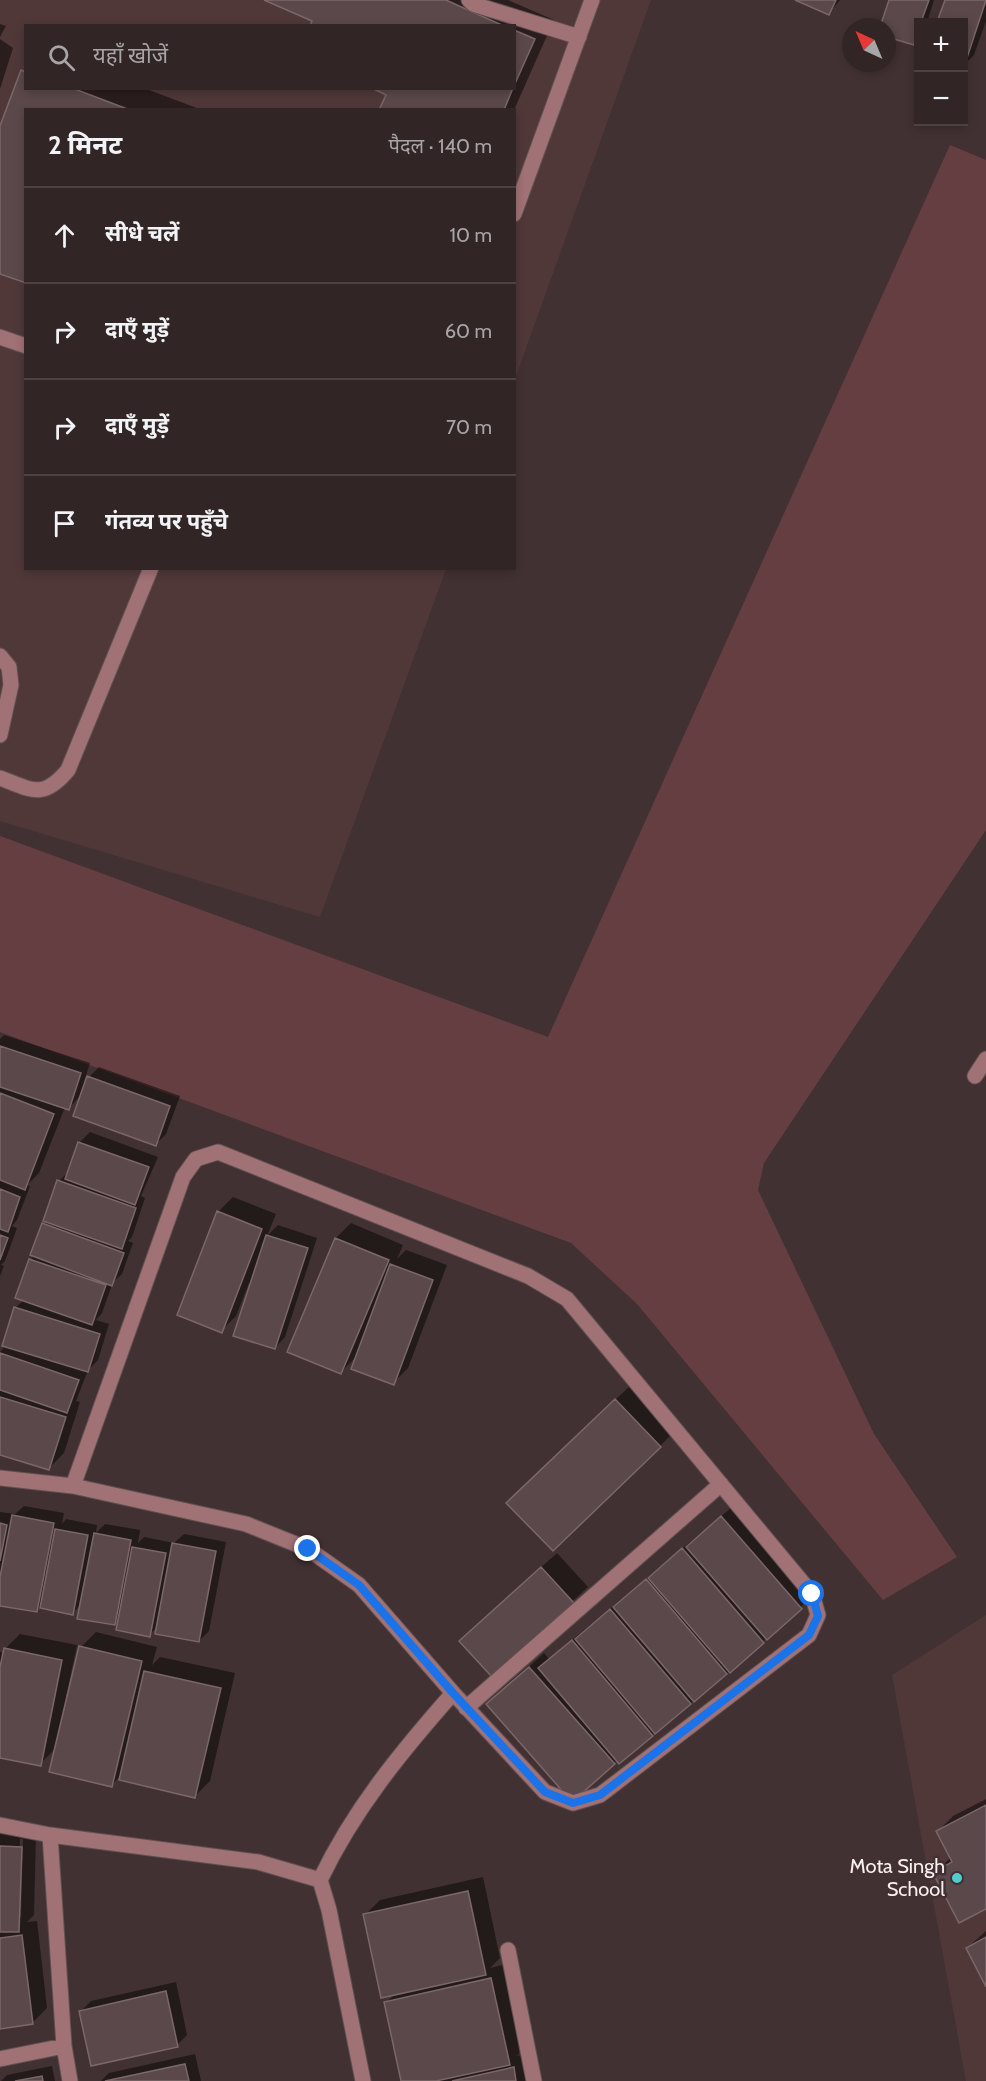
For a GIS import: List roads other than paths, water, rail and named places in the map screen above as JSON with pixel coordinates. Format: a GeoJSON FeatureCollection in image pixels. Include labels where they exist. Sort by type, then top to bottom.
{"type":"FeatureCollection","features":[{"type":"Feature","properties":{"kind":"street"},"geometry":{"type":"LineString","coordinates":[[469,0],[473,4],[579,37]]}},
{"type":"Feature","properties":{"kind":"street"},"geometry":{"type":"LineString","coordinates":[[516,209],[592,0]]}},
{"type":"Feature","properties":{"kind":"street"},"geometry":{"type":"LineString","coordinates":[[0,337],[24,345]]}},
{"type":"Feature","properties":{"kind":"street"},"geometry":{"type":"LineString","coordinates":[[0,778],[34,791],[54,787],[68,770],[150,570]]}},
{"type":"Feature","properties":{"kind":"street"},"geometry":{"type":"LineString","coordinates":[[0,656],[9,667],[11,684],[0,735]]}},
{"type":"Feature","properties":{"kind":"street"},"geometry":{"type":"LineString","coordinates":[[975,1076],[986,1059]]}},
{"type":"Feature","properties":{"kind":"street"},"geometry":{"type":"LineString","coordinates":[[0,1478],[73,1486],[246,1524],[308,1549],[359,1585],[466,1708],[545,1792],[573,1803],[600,1795],[809,1635],[818,1616],[812,1594],[567,1299],[528,1276],[218,1152],[196,1159],[183,1177],[73,1486]]}},
{"type":"Feature","properties":{"kind":"street"},"geometry":{"type":"LineString","coordinates":[[466,1708],[721,1484]]}},
{"type":"Feature","properties":{"kind":"street"},"geometry":{"type":"LineString","coordinates":[[363,2081],[329,1910],[320,1880],[341,1838],[375,1786],[453,1693]]}},
{"type":"Feature","properties":{"kind":"street"},"geometry":{"type":"LineString","coordinates":[[0,1825],[50,1835],[258,1862],[320,1880]]}},
{"type":"Feature","properties":{"kind":"street"},"geometry":{"type":"LineString","coordinates":[[50,1835],[64,2046],[70,2081]]}},
{"type":"Feature","properties":{"kind":"street"},"geometry":{"type":"LineString","coordinates":[[508,1950],[534,2081]]}},
{"type":"Feature","properties":{"kind":"street"},"geometry":{"type":"LineString","coordinates":[[0,2059],[64,2046]]}},
{"type":"Feature","properties":{"kind":"place","name":"Mota Singh School"},"geometry":{"type":"Point","coordinates":[957,1878]}}]}
